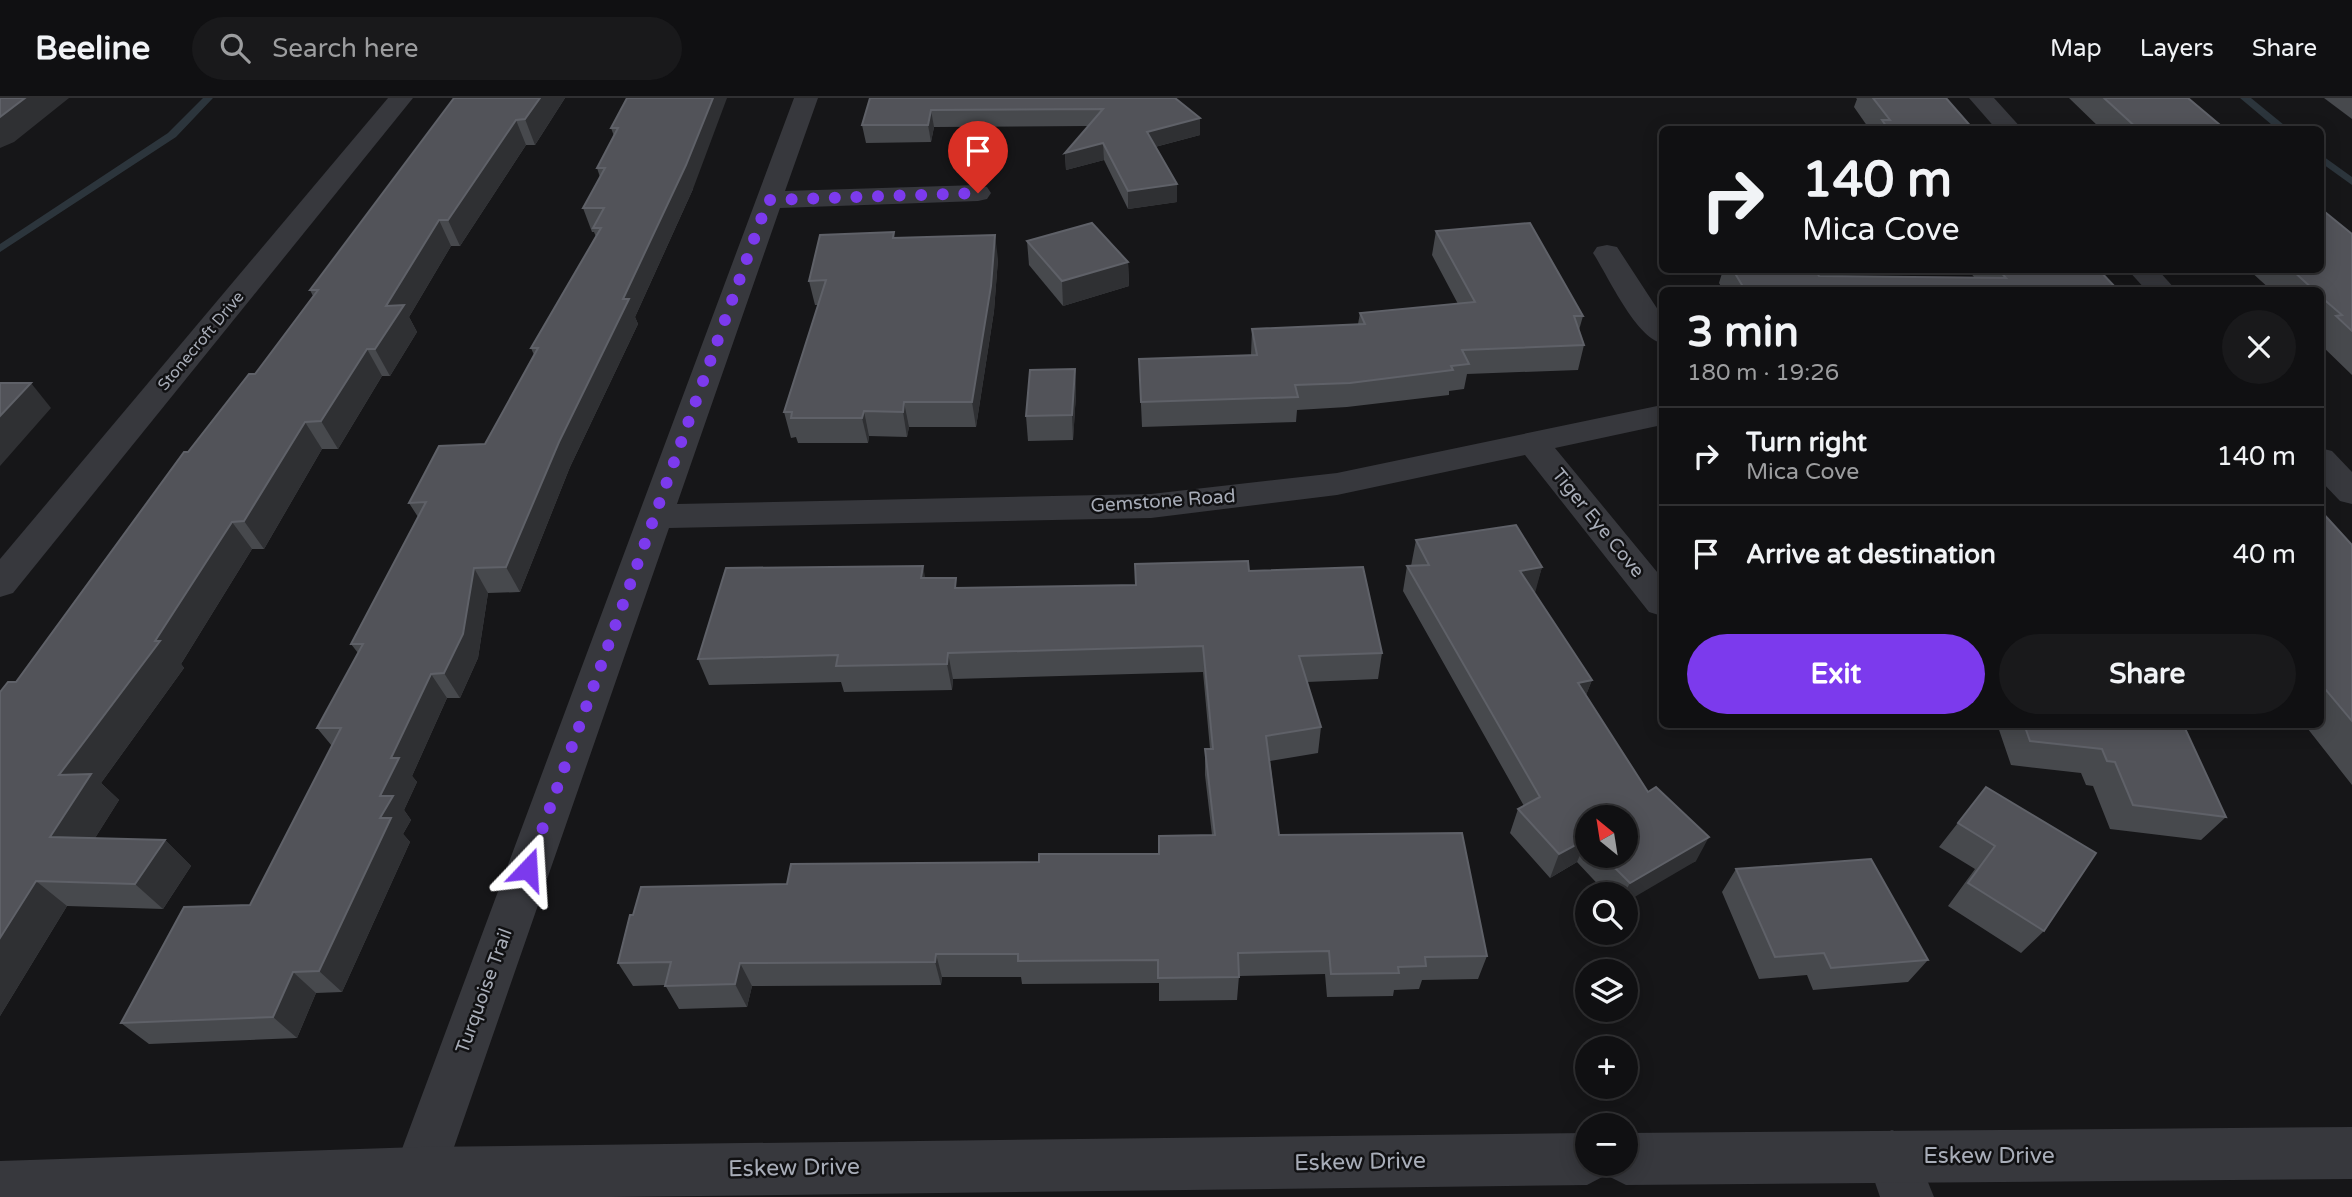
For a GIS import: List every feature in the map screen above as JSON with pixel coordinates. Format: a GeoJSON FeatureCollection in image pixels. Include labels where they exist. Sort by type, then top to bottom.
{"type":"FeatureCollection","features":[{"type":"Feature","properties":{"kind":"street","name":"Stonecroft Drive"},"geometry":{"type":"LineString","coordinates":[[0,584],[401,98]]}},
{"type":"Feature","properties":{"kind":"street","name":"Turquoise Trail"},"geometry":{"type":"LineString","coordinates":[[419,1173],[806,98]]}},
{"type":"Feature","properties":{"kind":"street"},"geometry":{"type":"LineString","coordinates":[[1981,98],[2007,126]]}},
{"type":"Feature","properties":{"kind":"street"},"geometry":{"type":"LineString","coordinates":[[768,200],[978,193]]}},
{"type":"Feature","properties":{"kind":"street"},"geometry":{"type":"LineString","coordinates":[[1607,253],[1659,331]]}},
{"type":"Feature","properties":{"kind":"street"},"geometry":{"type":"LineString","coordinates":[[2145,273],[2159,287]]}},
{"type":"Feature","properties":{"kind":"street","name":"Gemstone Road"},"geometry":{"type":"LineString","coordinates":[[657,516],[1151,506],[1337,484],[1659,416]]}},
{"type":"Feature","properties":{"kind":"street","name":"Tiger Eye Cove"},"geometry":{"type":"LineString","coordinates":[[1533,443],[1659,599]]}},
{"type":"Feature","properties":{"kind":"street"},"geometry":{"type":"LineString","coordinates":[[2324,463],[2352,493]]}},
{"type":"Feature","properties":{"kind":"street","name":"Eskew Drive"},"geometry":{"type":"LineString","coordinates":[[1638,1160],[1900,1177],[2352,1153]]}},
{"type":"Feature","properties":{"kind":"street","name":"Eskew Drive"},"geometry":{"type":"LineString","coordinates":[[0,1188],[419,1173],[941,1181],[1575,1159]]}},
{"type":"Feature","properties":{"kind":"building"},"geometry":{"type":"Polygon","coordinates":[[[0,98],[25,98],[0,117],[0,98]]]}},
{"type":"Feature","properties":{"kind":"building"},"geometry":{"type":"Polygon","coordinates":[[[454,98],[540,98],[525,119],[516,120],[448,220],[439,220],[386,306],[404,305],[375,349],[367,349],[321,421],[305,422],[244,521],[232,522],[155,641],[160,641],[59,775],[91,774],[50,837],[165,840],[135,884],[36,881],[0,938],[0,692],[8,682],[16,682],[184,452],[188,452],[249,374],[255,374],[318,290],[310,290],[454,98]]]}},
{"type":"Feature","properties":{"kind":"building"},"geometry":{"type":"Polygon","coordinates":[[[627,98],[713,98],[686,165],[623,299],[629,299],[559,442],[506,567],[474,568],[463,634],[444,673],[431,674],[391,758],[399,758],[380,796],[393,796],[380,818],[391,818],[319,971],[293,972],[273,1017],[121,1023],[184,907],[250,905],[341,728],[317,728],[363,644],[351,644],[426,502],[409,503],[439,446],[485,444],[538,348],[531,348],[601,228],[593,228],[604,208],[583,208],[605,168],[597,168],[618,128],[611,128],[627,98]]]}},
{"type":"Feature","properties":{"kind":"building"},"geometry":{"type":"Polygon","coordinates":[[[870,98],[1175,98],[1200,118],[1147,132],[1177,184],[1128,191],[1103,143],[1065,153],[1103,109],[931,110],[928,125],[862,125],[870,98]]]}},
{"type":"Feature","properties":{"kind":"building"},"geometry":{"type":"Polygon","coordinates":[[[1873,98],[1946,98],[1970,126],[1886,126],[1882,120],[1890,120],[1873,98]]]}},
{"type":"Feature","properties":{"kind":"building"},"geometry":{"type":"Polygon","coordinates":[[[2104,98],[2188,98],[2221,126],[2135,126],[2104,98]]]}},
{"type":"Feature","properties":{"kind":"building"},"geometry":{"type":"Polygon","coordinates":[[[2324,211],[2352,234],[2352,331],[2336,316],[2342,315],[2324,299],[2324,287],[2311,287],[2295,273],[2324,273],[2324,211]]]}},
{"type":"Feature","properties":{"kind":"building"},"geometry":{"type":"Polygon","coordinates":[[[1092,223],[1128,262],[1062,281],[1027,241],[1092,223]]]}},
{"type":"Feature","properties":{"kind":"building"},"geometry":{"type":"Polygon","coordinates":[[[1530,223],[1583,316],[1574,316],[1584,345],[1462,350],[1469,364],[1451,366],[1453,370],[1350,383],[1295,385],[1298,397],[1141,402],[1139,359],[1257,355],[1252,329],[1365,324],[1360,313],[1475,302],[1436,231],[1530,223]]]}},
{"type":"Feature","properties":{"kind":"building"},"geometry":{"type":"Polygon","coordinates":[[[894,232],[893,238],[995,235],[991,286],[972,402],[904,402],[903,412],[864,411],[862,418],[791,418],[792,412],[784,412],[826,280],[809,281],[820,235],[894,232]]]}},
{"type":"Feature","properties":{"kind":"building"},"geometry":{"type":"Polygon","coordinates":[[[1735,273],[2006,278],[2002,273],[2102,273],[2115,287],[1743,287],[1735,273]]]}},
{"type":"Feature","properties":{"kind":"building"},"geometry":{"type":"Polygon","coordinates":[[[1075,369],[1072,415],[1026,416],[1030,370],[1075,369]]]}},
{"type":"Feature","properties":{"kind":"building"},"geometry":{"type":"Polygon","coordinates":[[[0,383],[31,383],[0,416],[0,383]]]}},
{"type":"Feature","properties":{"kind":"building"},"geometry":{"type":"Polygon","coordinates":[[[2324,514],[2352,545],[2352,721],[2324,688],[2324,514]]]}},
{"type":"Feature","properties":{"kind":"building"},"geometry":{"type":"Polygon","coordinates":[[[1516,525],[1542,567],[1520,571],[1592,680],[1578,683],[1648,792],[1656,787],[1709,837],[1629,882],[1615,868],[1638,868],[1638,805],[1575,805],[1575,845],[1559,854],[1518,809],[1540,797],[1407,566],[1429,565],[1416,540],[1516,525]]]}},
{"type":"Feature","properties":{"kind":"building"},"geometry":{"type":"Polygon","coordinates":[[[1248,561],[1249,571],[1363,567],[1382,653],[1299,656],[1321,727],[1266,736],[1279,835],[1462,833],[1487,956],[1425,957],[1426,966],[1398,967],[1399,973],[1331,974],[1329,951],[1238,953],[1239,977],[1158,978],[1158,960],[1018,961],[1018,954],[936,954],[935,962],[740,963],[735,984],[665,986],[671,962],[618,963],[630,915],[633,915],[641,887],[787,884],[791,864],[1039,862],[1039,854],[1159,854],[1159,836],[1215,835],[1205,749],[1213,749],[1203,646],[948,653],[947,664],[836,666],[838,655],[698,659],[726,568],[923,566],[921,578],[956,578],[955,588],[1136,585],[1135,564],[1248,561]]]}},
{"type":"Feature","properties":{"kind":"building"},"geometry":{"type":"Polygon","coordinates":[[[2025,728],[2185,728],[2226,817],[2133,805],[2115,762],[2107,761],[2102,749],[2030,741],[2025,728]]]}},
{"type":"Feature","properties":{"kind":"building"},"geometry":{"type":"Polygon","coordinates":[[[1986,787],[2096,853],[2044,931],[1968,883],[1995,846],[1958,823],[1986,787]]]}},
{"type":"Feature","properties":{"kind":"building"},"geometry":{"type":"Polygon","coordinates":[[[1871,859],[1928,960],[1831,968],[1824,953],[1775,957],[1736,869],[1871,859]]]}},
{"type":"Feature","properties":{"kind":"waterway"},"geometry":{"type":"LineString","coordinates":[[0,249],[172,135],[208,98]]}},
{"type":"Feature","properties":{"kind":"waterway"},"geometry":{"type":"LineString","coordinates":[[2245,98],[2280,126]]}},
{"type":"Feature","properties":{"kind":"waterway"},"geometry":{"type":"LineString","coordinates":[[2324,160],[2352,182]]}},
{"type":"Feature","properties":{"kind":"route"},"geometry":{"type":"LineString","coordinates":[[528,869],[768,200],[978,193]]}}]}
